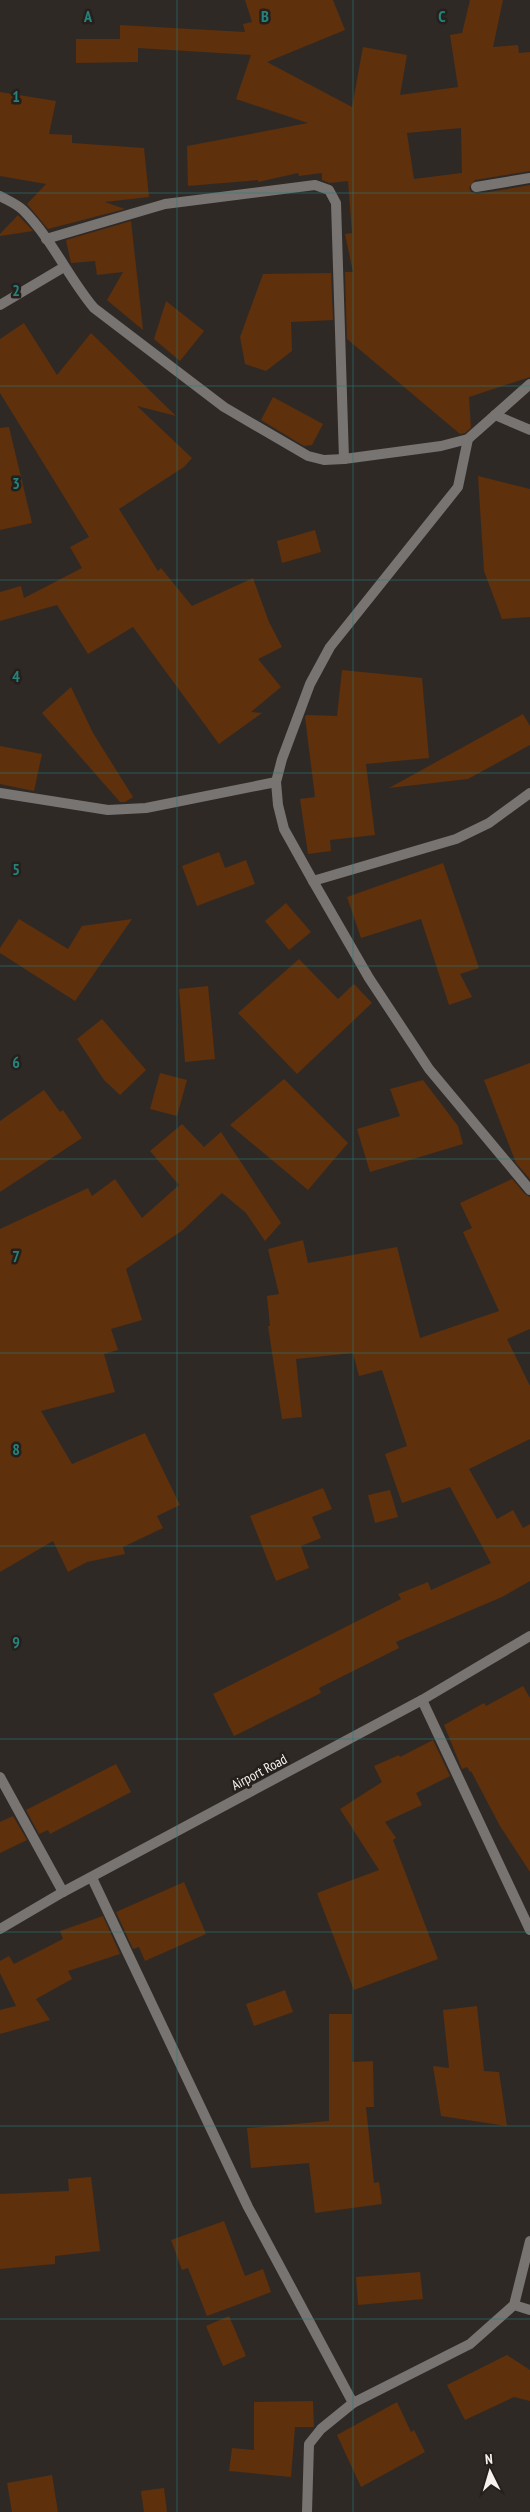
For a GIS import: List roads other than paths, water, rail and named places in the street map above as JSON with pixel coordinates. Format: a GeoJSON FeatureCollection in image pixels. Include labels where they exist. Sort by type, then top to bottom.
{"type":"FeatureCollection","features":[{"type":"Feature","properties":{"kind":"street"},"geometry":{"type":"LineString","coordinates":[[476,187],[530,178]]}},
{"type":"Feature","properties":{"kind":"street"},"geometry":{"type":"LineString","coordinates":[[46,239],[165,204],[315,185],[329,190],[336,204],[344,459]]}},
{"type":"Feature","properties":{"kind":"street"},"geometry":{"type":"LineString","coordinates":[[0,196],[22,209],[46,239],[94,308],[224,406],[308,456],[324,460],[344,459],[441,446],[468,439],[530,384]]}},
{"type":"Feature","properties":{"kind":"street"},"geometry":{"type":"LineString","coordinates":[[0,306],[64,267]]}},
{"type":"Feature","properties":{"kind":"street"},"geometry":{"type":"LineString","coordinates":[[495,415],[530,430]]}},
{"type":"Feature","properties":{"kind":"street"},"geometry":{"type":"LineString","coordinates":[[468,439],[458,487],[330,647],[310,684],[282,759],[276,782],[278,806],[284,829],[369,978],[429,1069],[530,1190]]}},
{"type":"Feature","properties":{"kind":"street"},"geometry":{"type":"LineString","coordinates":[[0,793],[108,810],[146,808],[276,782]]}},
{"type":"Feature","properties":{"kind":"street"},"geometry":{"type":"LineString","coordinates":[[313,881],[456,839],[489,823],[530,792]]}},
{"type":"Feature","properties":{"kind":"street","name":"Airport Road"},"geometry":{"type":"LineString","coordinates":[[0,1929],[63,1892],[422,1700],[530,1636]]}},
{"type":"Feature","properties":{"kind":"street"},"geometry":{"type":"LineString","coordinates":[[422,1700],[530,1930]]}},
{"type":"Feature","properties":{"kind":"street"},"geometry":{"type":"LineString","coordinates":[[0,1777],[63,1892]]}},
{"type":"Feature","properties":{"kind":"street"},"geometry":{"type":"LineString","coordinates":[[92,1878],[248,2207],[353,2403]]}},
{"type":"Feature","properties":{"kind":"street"},"geometry":{"type":"LineString","coordinates":[[307,2512],[309,2444],[321,2429],[353,2403],[470,2344],[514,2305],[530,2241]]}},
{"type":"Feature","properties":{"kind":"street"},"geometry":{"type":"LineString","coordinates":[[514,2305],[530,2310]]}}]}
